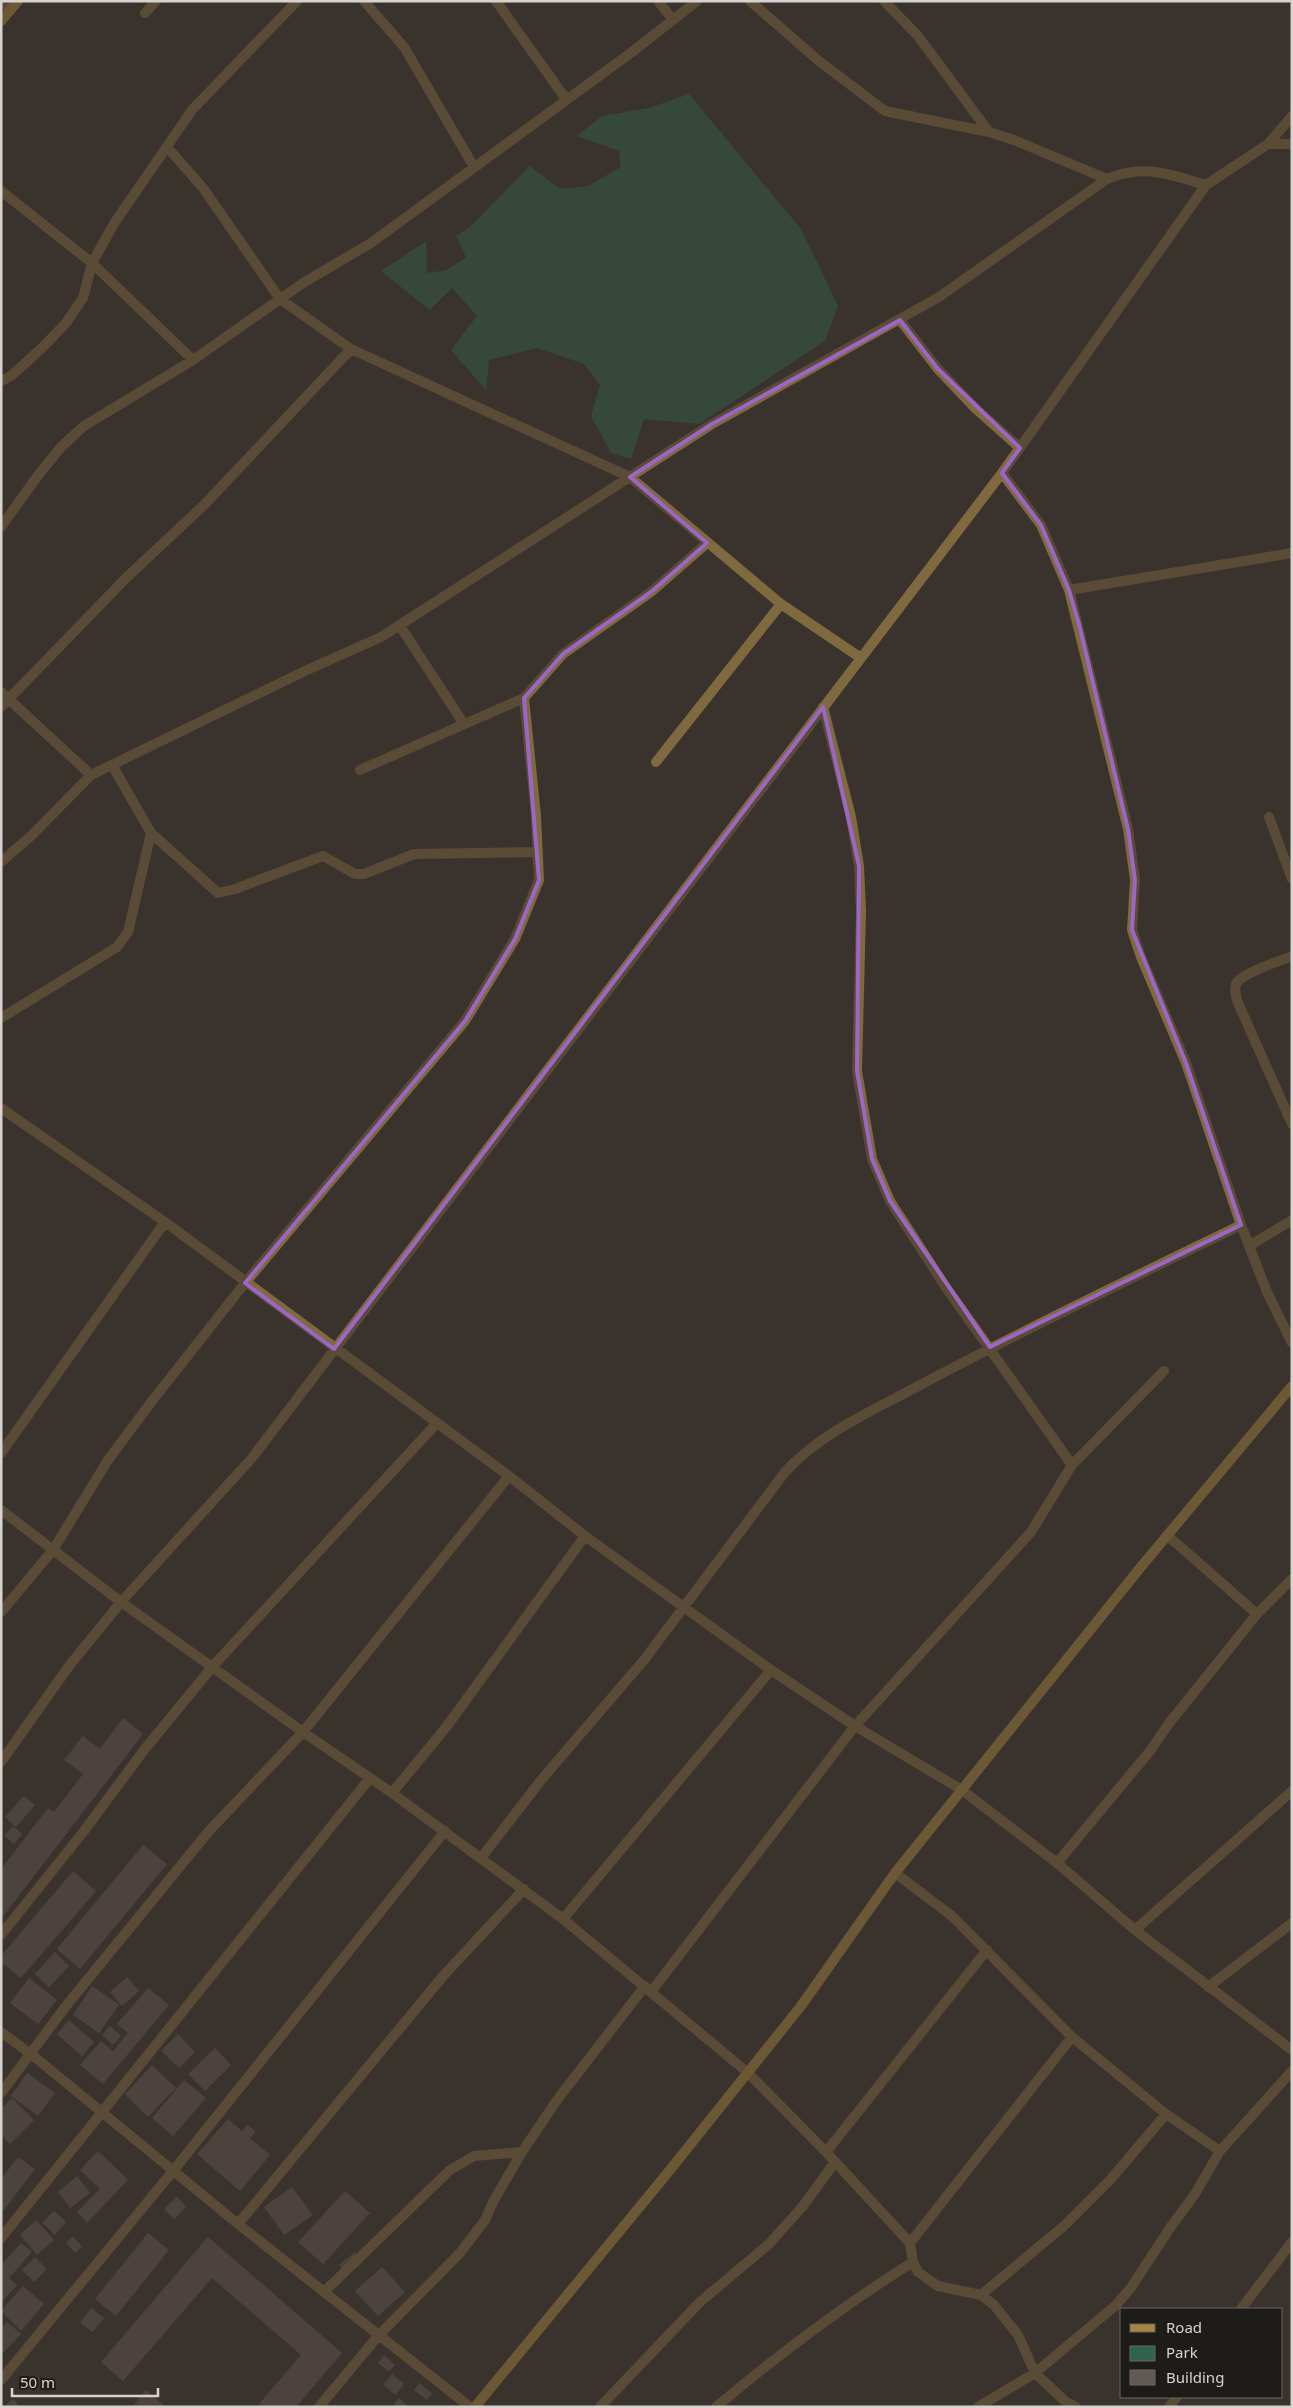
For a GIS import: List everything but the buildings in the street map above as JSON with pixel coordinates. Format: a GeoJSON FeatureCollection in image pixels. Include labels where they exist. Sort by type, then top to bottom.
{"type":"FeatureCollection","features":[{"type":"Feature","properties":{"kind":"street"},"geometry":{"type":"LineString","coordinates":[[1,21],[18,1]]}},
{"type":"Feature","properties":{"kind":"street"},"geometry":{"type":"LineString","coordinates":[[145,13],[156,1]]}},
{"type":"Feature","properties":{"kind":"street"},"geometry":{"type":"LineString","coordinates":[[1,381],[11,376],[66,323],[83,298],[92,263],[115,222],[192,110],[297,1]]}},
{"type":"Feature","properties":{"kind":"street"},"geometry":{"type":"LineString","coordinates":[[364,1],[404,47],[474,167]]}},
{"type":"Feature","properties":{"kind":"street"},"geometry":{"type":"LineString","coordinates":[[496,1],[566,99]]}},
{"type":"Feature","properties":{"kind":"street"},"geometry":{"type":"LineString","coordinates":[[658,1],[673,20]]}},
{"type":"Feature","properties":{"kind":"street"},"geometry":{"type":"LineString","coordinates":[[1,527],[61,447],[84,426],[193,360],[280,299],[372,243],[697,1]]}},
{"type":"Feature","properties":{"kind":"street"},"geometry":{"type":"LineString","coordinates":[[750,1],[819,61],[886,112],[989,132],[1014,140],[1107,179]]}},
{"type":"Feature","properties":{"kind":"street"},"geometry":{"type":"LineString","coordinates":[[884,1],[918,36],[989,132]]}},
{"type":"Feature","properties":{"kind":"street"},"geometry":{"type":"LineString","coordinates":[[1,2],[11,10]]}},
{"type":"Feature","properties":{"kind":"street"},"geometry":{"type":"LineString","coordinates":[[1,1762],[69,1666],[121,1602],[252,1458],[1002,473],[1206,185],[1268,144],[1292,116]]}},
{"type":"Feature","properties":{"kind":"street"},"geometry":{"type":"LineString","coordinates":[[1268,144],[1292,144]]}},
{"type":"Feature","properties":{"kind":"street"},"geometry":{"type":"LineString","coordinates":[[167,147],[203,188],[280,299],[351,349],[630,477],[781,604],[861,658]]}},
{"type":"Feature","properties":{"kind":"street"},"geometry":{"type":"LineString","coordinates":[[1,862],[32,835],[91,775],[307,670],[381,637],[400,626],[712,424],[939,297],[1107,179],[1128,173],[1153,170],[1206,185]]}},
{"type":"Feature","properties":{"kind":"street"},"geometry":{"type":"LineString","coordinates":[[1,191],[92,263],[193,360]]}},
{"type":"Feature","properties":{"kind":"street"},"geometry":{"type":"LineString","coordinates":[[900,320],[938,369],[975,408],[1020,448]]}},
{"type":"Feature","properties":{"kind":"street"},"geometry":{"type":"LineString","coordinates":[[1,707],[10,700],[126,578],[205,504],[351,349]]}},
{"type":"Feature","properties":{"kind":"street"},"geometry":{"type":"LineString","coordinates":[[1002,473],[1041,525],[1069,590],[1128,829],[1135,880],[1132,930],[1141,957],[1186,1063],[1249,1246],[1267,1292],[1292,1343]]}},
{"type":"Feature","properties":{"kind":"street"},"geometry":{"type":"LineString","coordinates":[[360,770],[524,698],[563,654],[651,592],[707,543]]}},
{"type":"Feature","properties":{"kind":"street"},"geometry":{"type":"LineString","coordinates":[[1069,590],[1292,553]]}},
{"type":"Feature","properties":{"kind":"street"},"geometry":{"type":"LineString","coordinates":[[656,762],[781,604]]}},
{"type":"Feature","properties":{"kind":"street"},"geometry":{"type":"LineString","coordinates":[[400,626],[464,724]]}},
{"type":"Feature","properties":{"kind":"street"},"geometry":{"type":"LineString","coordinates":[[1,692],[91,775]]}},
{"type":"Feature","properties":{"kind":"street"},"geometry":{"type":"LineString","coordinates":[[1,1612],[53,1550],[108,1460],[246,1283],[465,1021],[515,939],[539,880],[536,816],[524,698]]}},
{"type":"Feature","properties":{"kind":"street"},"geometry":{"type":"LineString","coordinates":[[823,707],[851,817],[859,866],[861,911],[857,1071],[872,1159],[890,1201],[945,1286],[1072,1465]]}},
{"type":"Feature","properties":{"kind":"street"},"geometry":{"type":"LineString","coordinates":[[112,765],[151,833],[218,893],[235,889],[323,856],[355,874],[364,874],[414,854],[537,852]]}},
{"type":"Feature","properties":{"kind":"street"},"geometry":{"type":"LineString","coordinates":[[1269,817],[1292,879]]}},
{"type":"Feature","properties":{"kind":"street"},"geometry":{"type":"LineString","coordinates":[[1,1018],[117,947],[128,932],[151,833]]}},
{"type":"Feature","properties":{"kind":"street"},"geometry":{"type":"LineString","coordinates":[[1292,956],[1244,976],[1237,982],[1235,991],[1238,1003],[1292,1124]]}},
{"type":"Feature","properties":{"kind":"street"},"geometry":{"type":"LineString","coordinates":[[1,1108],[165,1222],[334,1349],[509,1476],[585,1536],[771,1670],[855,1726],[962,1790],[1057,1863],[1135,1930],[1292,2050]]}},
{"type":"Feature","properties":{"kind":"street"},"geometry":{"type":"LineString","coordinates":[[1249,1246],[1292,1220]]}},
{"type":"Feature","properties":{"kind":"street"},"geometry":{"type":"LineString","coordinates":[[1,1452],[165,1222]]}},
{"type":"Feature","properties":{"kind":"street"},"geometry":{"type":"LineString","coordinates":[[481,1858],[542,1779],[644,1660],[682,1606],[800,1455],[832,1433],[990,1347],[1241,1225]]}},
{"type":"Feature","properties":{"kind":"street"},"geometry":{"type":"LineString","coordinates":[[319,2407],[379,2335],[460,2252],[485,2220],[494,2200],[522,2152],[557,2100],[648,1989],[855,1726],[1031,1532],[1072,1465],[1164,1371]]}},
{"type":"Feature","properties":{"kind":"street"},"geometry":{"type":"LineString","coordinates":[[475,2407],[670,2170],[801,2006],[895,1873],[1167,1535],[1292,1386]]}},
{"type":"Feature","properties":{"kind":"street"},"geometry":{"type":"LineString","coordinates":[[1,1935],[84,1831],[144,1750],[213,1666],[437,1423]]}},
{"type":"Feature","properties":{"kind":"street"},"geometry":{"type":"LineString","coordinates":[[1,2093],[66,2006],[210,1831],[303,1732],[509,1476]]}},
{"type":"Feature","properties":{"kind":"street"},"geometry":{"type":"LineString","coordinates":[[1,1510],[121,1602],[303,1732],[392,1792],[524,1889],[648,1989],[747,2072],[826,2152],[910,2243],[913,2262],[918,2272],[938,2286],[981,2295],[994,2305],[1018,2335],[1034,2373],[1062,2404],[1076,2407]]}},
{"type":"Feature","properties":{"kind":"street"},"geometry":{"type":"LineString","coordinates":[[1167,1535],[1257,1614]]}},
{"type":"Feature","properties":{"kind":"street"},"geometry":{"type":"LineString","coordinates":[[392,1792],[447,1726],[585,1536]]}},
{"type":"Feature","properties":{"kind":"street"},"geometry":{"type":"LineString","coordinates":[[1057,1863],[1150,1751],[1170,1722],[1257,1614],[1292,1579]]}},
{"type":"Feature","properties":{"kind":"street"},"geometry":{"type":"LineString","coordinates":[[563,1919],[771,1670]]}},
{"type":"Feature","properties":{"kind":"street"},"geometry":{"type":"LineString","coordinates":[[1,2238],[370,1778]]}},
{"type":"Feature","properties":{"kind":"street"},"geometry":{"type":"LineString","coordinates":[[1135,1930],[1292,1791]]}},
{"type":"Feature","properties":{"kind":"street"},"geometry":{"type":"LineString","coordinates":[[1,2380],[173,2170],[445,1831]]}},
{"type":"Feature","properties":{"kind":"street"},"geometry":{"type":"LineString","coordinates":[[895,1873],[952,1916],[1072,2037],[1166,2114],[1220,2150]]}},
{"type":"Feature","properties":{"kind":"street"},"geometry":{"type":"LineString","coordinates":[[238,2224],[444,1976],[524,1889]]}},
{"type":"Feature","properties":{"kind":"street"},"geometry":{"type":"LineString","coordinates":[[1208,1986],[1292,1923]]}},
{"type":"Feature","properties":{"kind":"street"},"geometry":{"type":"LineString","coordinates":[[826,2152],[987,1950]]}},
{"type":"Feature","properties":{"kind":"street"},"geometry":{"type":"LineString","coordinates":[[1,2032],[31,2054],[238,2224],[470,2407]]}},
{"type":"Feature","properties":{"kind":"street"},"geometry":{"type":"LineString","coordinates":[[910,2243],[1072,2037]]}},
{"type":"Feature","properties":{"kind":"street"},"geometry":{"type":"LineString","coordinates":[[978,2407],[1034,2373],[1094,2325],[1130,2289],[1195,2194],[1220,2150],[1292,2071]]}},
{"type":"Feature","properties":{"kind":"street"},"geometry":{"type":"LineString","coordinates":[[981,2295],[1065,2225],[1110,2180],[1166,2114]]}},
{"type":"Feature","properties":{"kind":"street"},"geometry":{"type":"LineString","coordinates":[[324,2292],[450,2170],[474,2156],[522,2152]]}},
{"type":"Feature","properties":{"kind":"street"},"geometry":{"type":"LineString","coordinates":[[600,2407],[700,2302],[769,2244],[803,2206],[835,2162]]}},
{"type":"Feature","properties":{"kind":"street"},"geometry":{"type":"LineString","coordinates":[[1243,2308],[1292,2242]]}},
{"type":"Feature","properties":{"kind":"street"},"geometry":{"type":"LineString","coordinates":[[716,2407],[762,2369],[887,2278],[913,2262]]}},
{"type":"Feature","properties":{"kind":"highlighted area"},"geometry":{"type":"Polygon","coordinates":[[[900,320],[938,369],[1020,448],[1002,473],[1041,525],[1069,590],[1079,624],[1128,829],[1135,880],[1132,930],[1186,1063],[1241,1225],[990,1347],[890,1201],[872,1159],[857,1071],[859,866],[823,707],[334,1349],[245,1283],[465,1021],[515,939],[539,880],[524,698],[563,654],[651,592],[707,543],[630,477],[712,424],[900,320]]]}},
{"type":"Feature","properties":{"kind":"green space"},"geometry":{"type":"Polygon","coordinates":[[[689,94],[801,229],[838,306],[825,341],[699,424],[644,419],[631,459],[611,453],[591,416],[600,385],[584,364],[537,348],[489,360],[486,390],[451,350],[477,316],[452,288],[430,310],[381,271],[426,241],[427,273],[447,270],[466,257],[456,236],[471,226],[530,166],[560,189],[588,186],[621,167],[619,151],[577,136],[602,116],[649,108],[689,94]]]}}]}
